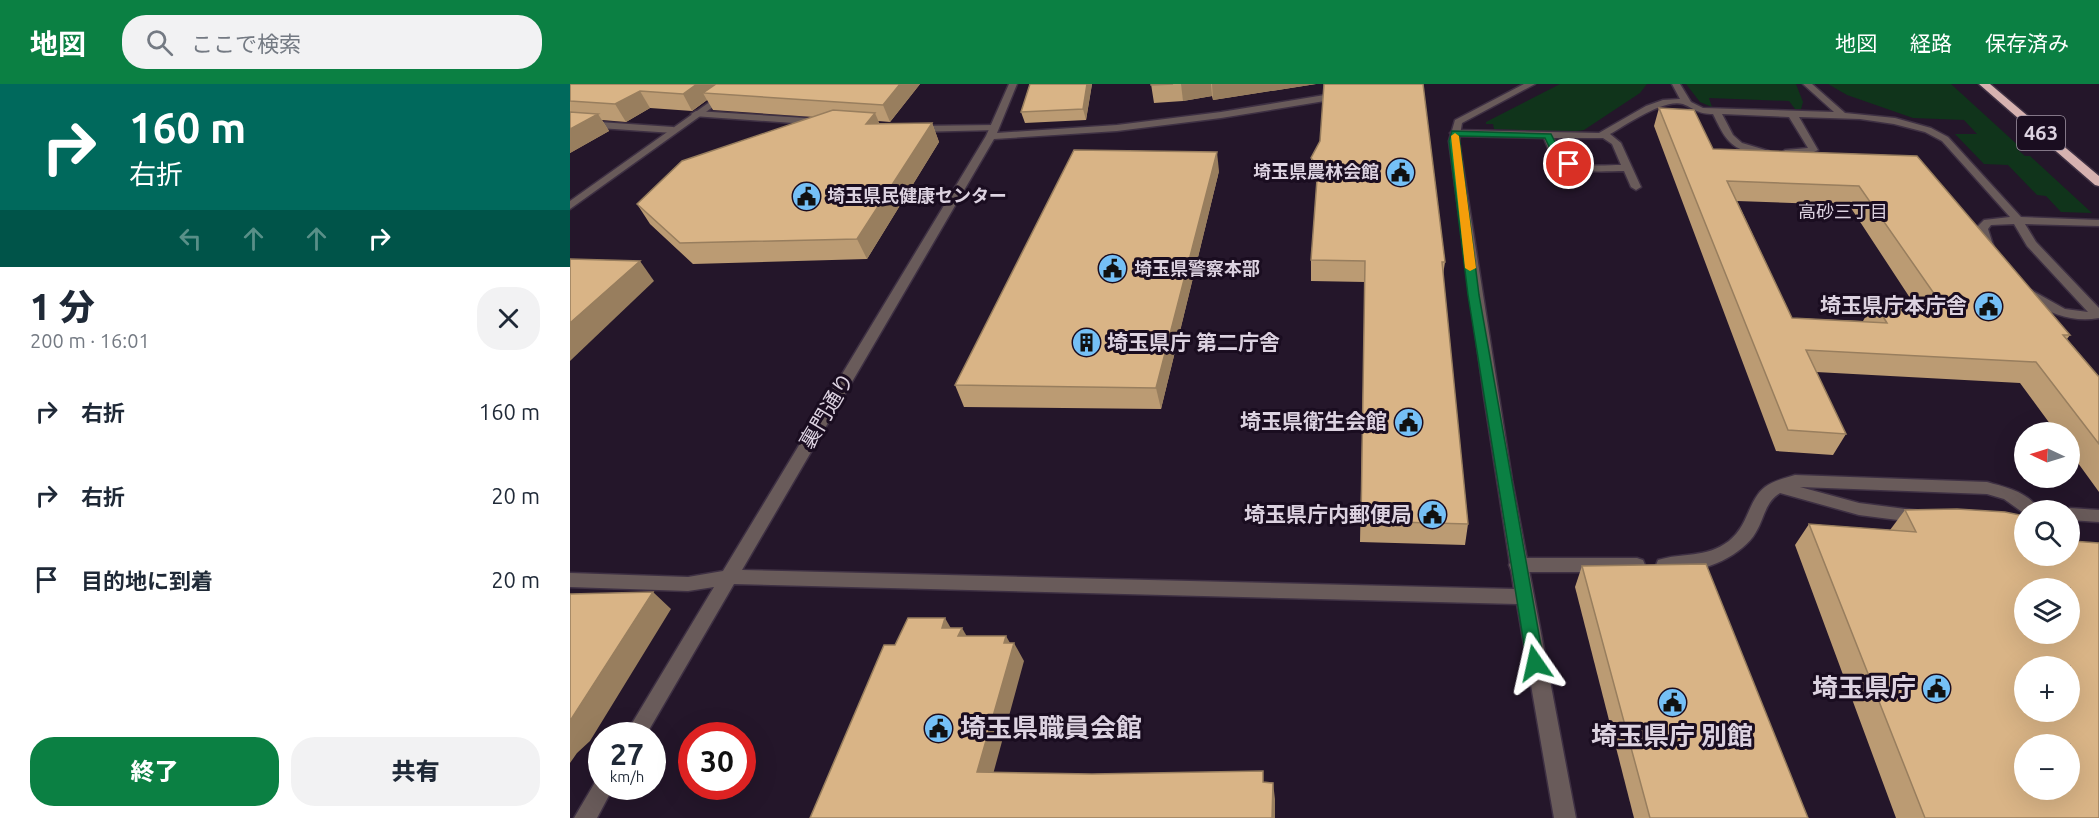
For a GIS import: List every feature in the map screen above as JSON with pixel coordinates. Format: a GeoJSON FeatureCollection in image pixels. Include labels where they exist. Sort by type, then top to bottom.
{"type":"FeatureCollection","features":[{"type":"Feature","properties":{"kind":"highway","name":"463"},"geometry":{"type":"LineString","coordinates":[[1984,84],[2099,182]]}},
{"type":"Feature","properties":{"kind":"street"},"geometry":{"type":"LineString","coordinates":[[570,206],[673,130],[741,84]]}},
{"type":"Feature","properties":{"kind":"street","name":"裏門通り"},"geometry":{"type":"LineString","coordinates":[[642,722],[993,132],[1013,84]]}},
{"type":"Feature","properties":{"kind":"street"},"geometry":{"type":"LineString","coordinates":[[1531,84],[1458,122],[1454,141],[1474,295],[1517,566],[1565,818]]}},
{"type":"Feature","properties":{"kind":"street"},"geometry":{"type":"LineString","coordinates":[[1676,84],[1684,101],[1701,111],[1842,115],[1895,121],[1928,130],[1945,140],[2018,220],[2031,244],[2086,304],[2099,314],[2073,317],[2056,311],[2019,288]]}},
{"type":"Feature","properties":{"kind":"street"},"geometry":{"type":"LineString","coordinates":[[1807,84],[1842,115]]}},
{"type":"Feature","properties":{"kind":"street"},"geometry":{"type":"LineString","coordinates":[[900,128],[993,132],[1117,128],[1221,115],[1350,94]]}},
{"type":"Feature","properties":{"kind":"street"},"geometry":{"type":"LineString","coordinates":[[1455,133],[1593,137],[1605,135],[1649,108],[1663,103],[1684,101]]}},
{"type":"Feature","properties":{"kind":"street"},"geometry":{"type":"LineString","coordinates":[[1717,112],[1732,142],[1744,150],[1793,153],[1813,150],[1793,115]]}},
{"type":"Feature","properties":{"kind":"street"},"geometry":{"type":"LineString","coordinates":[[696,114],[832,123]]}},
{"type":"Feature","properties":{"kind":"street"},"geometry":{"type":"LineString","coordinates":[[570,123],[673,130]]}},
{"type":"Feature","properties":{"kind":"street"},"geometry":{"type":"LineString","coordinates":[[1605,135],[1616,143],[1636,187]]}},
{"type":"Feature","properties":{"kind":"street"},"geometry":{"type":"LineString","coordinates":[[1548,136],[1559,157],[1569,164],[1599,168],[1627,168]]}},
{"type":"Feature","properties":{"kind":"street"},"geometry":{"type":"LineString","coordinates":[[1997,262],[1985,243],[1982,228],[1988,222],[2018,220],[2099,223]]}},
{"type":"Feature","properties":{"kind":"street"},"geometry":{"type":"LineString","coordinates":[[1517,566],[1673,565],[1700,562],[1723,553],[1742,539],[1752,524],[1764,495],[1776,486],[1795,481],[1819,480],[1987,488],[2008,494],[2014,501]]}},
{"type":"Feature","properties":{"kind":"street"},"geometry":{"type":"LineString","coordinates":[[1776,486],[1859,509],[1937,518]]}},
{"type":"Feature","properties":{"kind":"street"},"geometry":{"type":"LineString","coordinates":[[2080,515],[2099,516]]}},
{"type":"Feature","properties":{"kind":"street"},"geometry":{"type":"LineString","coordinates":[[570,580],[688,584],[729,577],[1523,597]]}},
{"type":"Feature","properties":{"kind":"street"},"geometry":{"type":"LineString","coordinates":[[585,818],[596,800]]}},
{"type":"Feature","properties":{"kind":"green space"},"geometry":{"type":"Polygon","coordinates":[[[1560,84],[1647,84],[1640,93],[1584,130],[1570,132],[1494,129],[1493,124],[1486,124],[1560,84]]]}},
{"type":"Feature","properties":{"kind":"green space"},"geometry":{"type":"Polygon","coordinates":[[[1686,84],[1796,84],[1803,102],[1801,109],[1795,109],[1789,101],[1709,98],[1712,107],[1700,102],[1686,84]]]}},
{"type":"Feature","properties":{"kind":"green space"},"geometry":{"type":"Polygon","coordinates":[[[1828,84],[1951,84],[2021,148],[2017,149],[2025,156],[2030,156],[2092,213],[2061,212],[2046,196],[2037,195],[2008,165],[1984,164],[1955,134],[1977,134],[1964,120],[1913,118],[1847,95],[1828,84]]]}},
{"type":"Feature","properties":{"kind":"building"},"geometry":{"type":"Polygon","coordinates":[[[570,84],[697,84],[683,94],[640,91],[615,104],[570,101],[570,84]]]}},
{"type":"Feature","properties":{"kind":"building"},"geometry":{"type":"Polygon","coordinates":[[[716,84],[900,84],[883,105],[703,93],[716,84]]]}},
{"type":"Feature","properties":{"kind":"building"},"geometry":{"type":"Polygon","coordinates":[[[1030,84],[1087,84],[1083,109],[1021,112],[1030,84]]]}},
{"type":"Feature","properties":{"kind":"building"},"geometry":{"type":"Polygon","coordinates":[[[1324,84],[1423,84],[1445,262],[1442,262],[1468,524],[1361,521],[1365,261],[1311,260],[1318,166],[1311,158],[1320,141],[1324,84]]]}},
{"type":"Feature","properties":{"kind":"building"},"geometry":{"type":"Polygon","coordinates":[[[1659,108],[1694,110],[1713,149],[1917,156],[2070,335],[2063,335],[2099,377],[2099,444],[2036,362],[1806,350],[1846,434],[1788,430],[1659,108]],[[1727,181],[1792,318],[1887,323],[1874,302],[1942,305],[1859,186],[1727,181]]]}},
{"type":"Feature","properties":{"kind":"building"},"geometry":{"type":"Polygon","coordinates":[[[833,110],[875,113],[866,124],[932,123],[857,239],[680,243],[637,204],[682,161],[833,110]]]}},
{"type":"Feature","properties":{"kind":"building"},"geometry":{"type":"Polygon","coordinates":[[[570,112],[598,114],[570,129],[570,112]]]}},
{"type":"Feature","properties":{"kind":"building","name":"埼玉県庁 第二庁舎"},"geometry":{"type":"Polygon","coordinates":[[[1074,150],[1217,152],[1156,388],[955,385],[1074,150]]]}},
{"type":"Feature","properties":{"kind":"building"},"geometry":{"type":"Polygon","coordinates":[[[570,259],[640,261],[570,323],[570,259]]]}},
{"type":"Feature","properties":{"kind":"building","name":"埼玉県庁"},"geometry":{"type":"Polygon","coordinates":[[[1957,509],[2014,514],[2014,566],[2080,566],[2080,542],[2099,543],[2099,818],[1925,818],[1809,524],[1916,532],[1905,510],[1957,509]]]}},
{"type":"Feature","properties":{"kind":"building","name":"埼玉県庁 別館"},"geometry":{"type":"Polygon","coordinates":[[[1706,564],[1808,818],[1650,818],[1582,566],[1706,564]]]}},
{"type":"Feature","properties":{"kind":"building"},"geometry":{"type":"Polygon","coordinates":[[[653,592],[570,721],[570,594],[653,592]]]}},
{"type":"Feature","properties":{"kind":"building"},"geometry":{"type":"Polygon","coordinates":[[[908,618],[945,618],[942,628],[962,628],[958,636],[1006,636],[1004,643],[1014,643],[977,772],[1092,774],[1263,771],[1263,782],[1273,783],[1272,818],[810,818],[884,645],[895,645],[908,618]]]}},
{"type":"Feature","properties":{"kind":"slow traffic"},"geometry":{"type":"LineString","coordinates":[[1455,136],[1470,268]]}},
{"type":"Feature","properties":{"kind":"place","name":"埼玉県農林会館"},"geometry":{"type":"Point","coordinates":[1400,172]}},
{"type":"Feature","properties":{"kind":"place","name":"埼玉県民健康センター"},"geometry":{"type":"Point","coordinates":[806,196]}},
{"type":"Feature","properties":{"kind":"place","name":"埼玉県警察本部"},"geometry":{"type":"Point","coordinates":[1113,269]}},
{"type":"Feature","properties":{"kind":"place","name":"埼玉県庁本庁舎"},"geometry":{"type":"Point","coordinates":[1988,306]}},
{"type":"Feature","properties":{"kind":"place","name":"埼玉県庁 第二庁舎"},"geometry":{"type":"Point","coordinates":[1086,343]}},
{"type":"Feature","properties":{"kind":"place","name":"埼玉県衛生会館"},"geometry":{"type":"Point","coordinates":[1408,422]}},
{"type":"Feature","properties":{"kind":"place","name":"埼玉県庁内郵便局"},"geometry":{"type":"Point","coordinates":[1433,515]}},
{"type":"Feature","properties":{"kind":"place","name":"埼玉県庁"},"geometry":{"type":"Point","coordinates":[1937,688]}},
{"type":"Feature","properties":{"kind":"place","name":"埼玉県庁 別館"},"geometry":{"type":"Point","coordinates":[1672,702]}},
{"type":"Feature","properties":{"kind":"place","name":"埼玉県職員会館"},"geometry":{"type":"Point","coordinates":[939,728]}},
{"type":"Feature","properties":{"kind":"district","name":"高砂三丁目"},"geometry":{"type":"Point","coordinates":[1843,212]}},
{"type":"Feature","properties":{"kind":"route"},"geometry":{"type":"LineString","coordinates":[[1535,663],[1517,566],[1474,295],[1454,141],[1455,133],[1548,136],[1559,157],[1569,164]]}}]}
